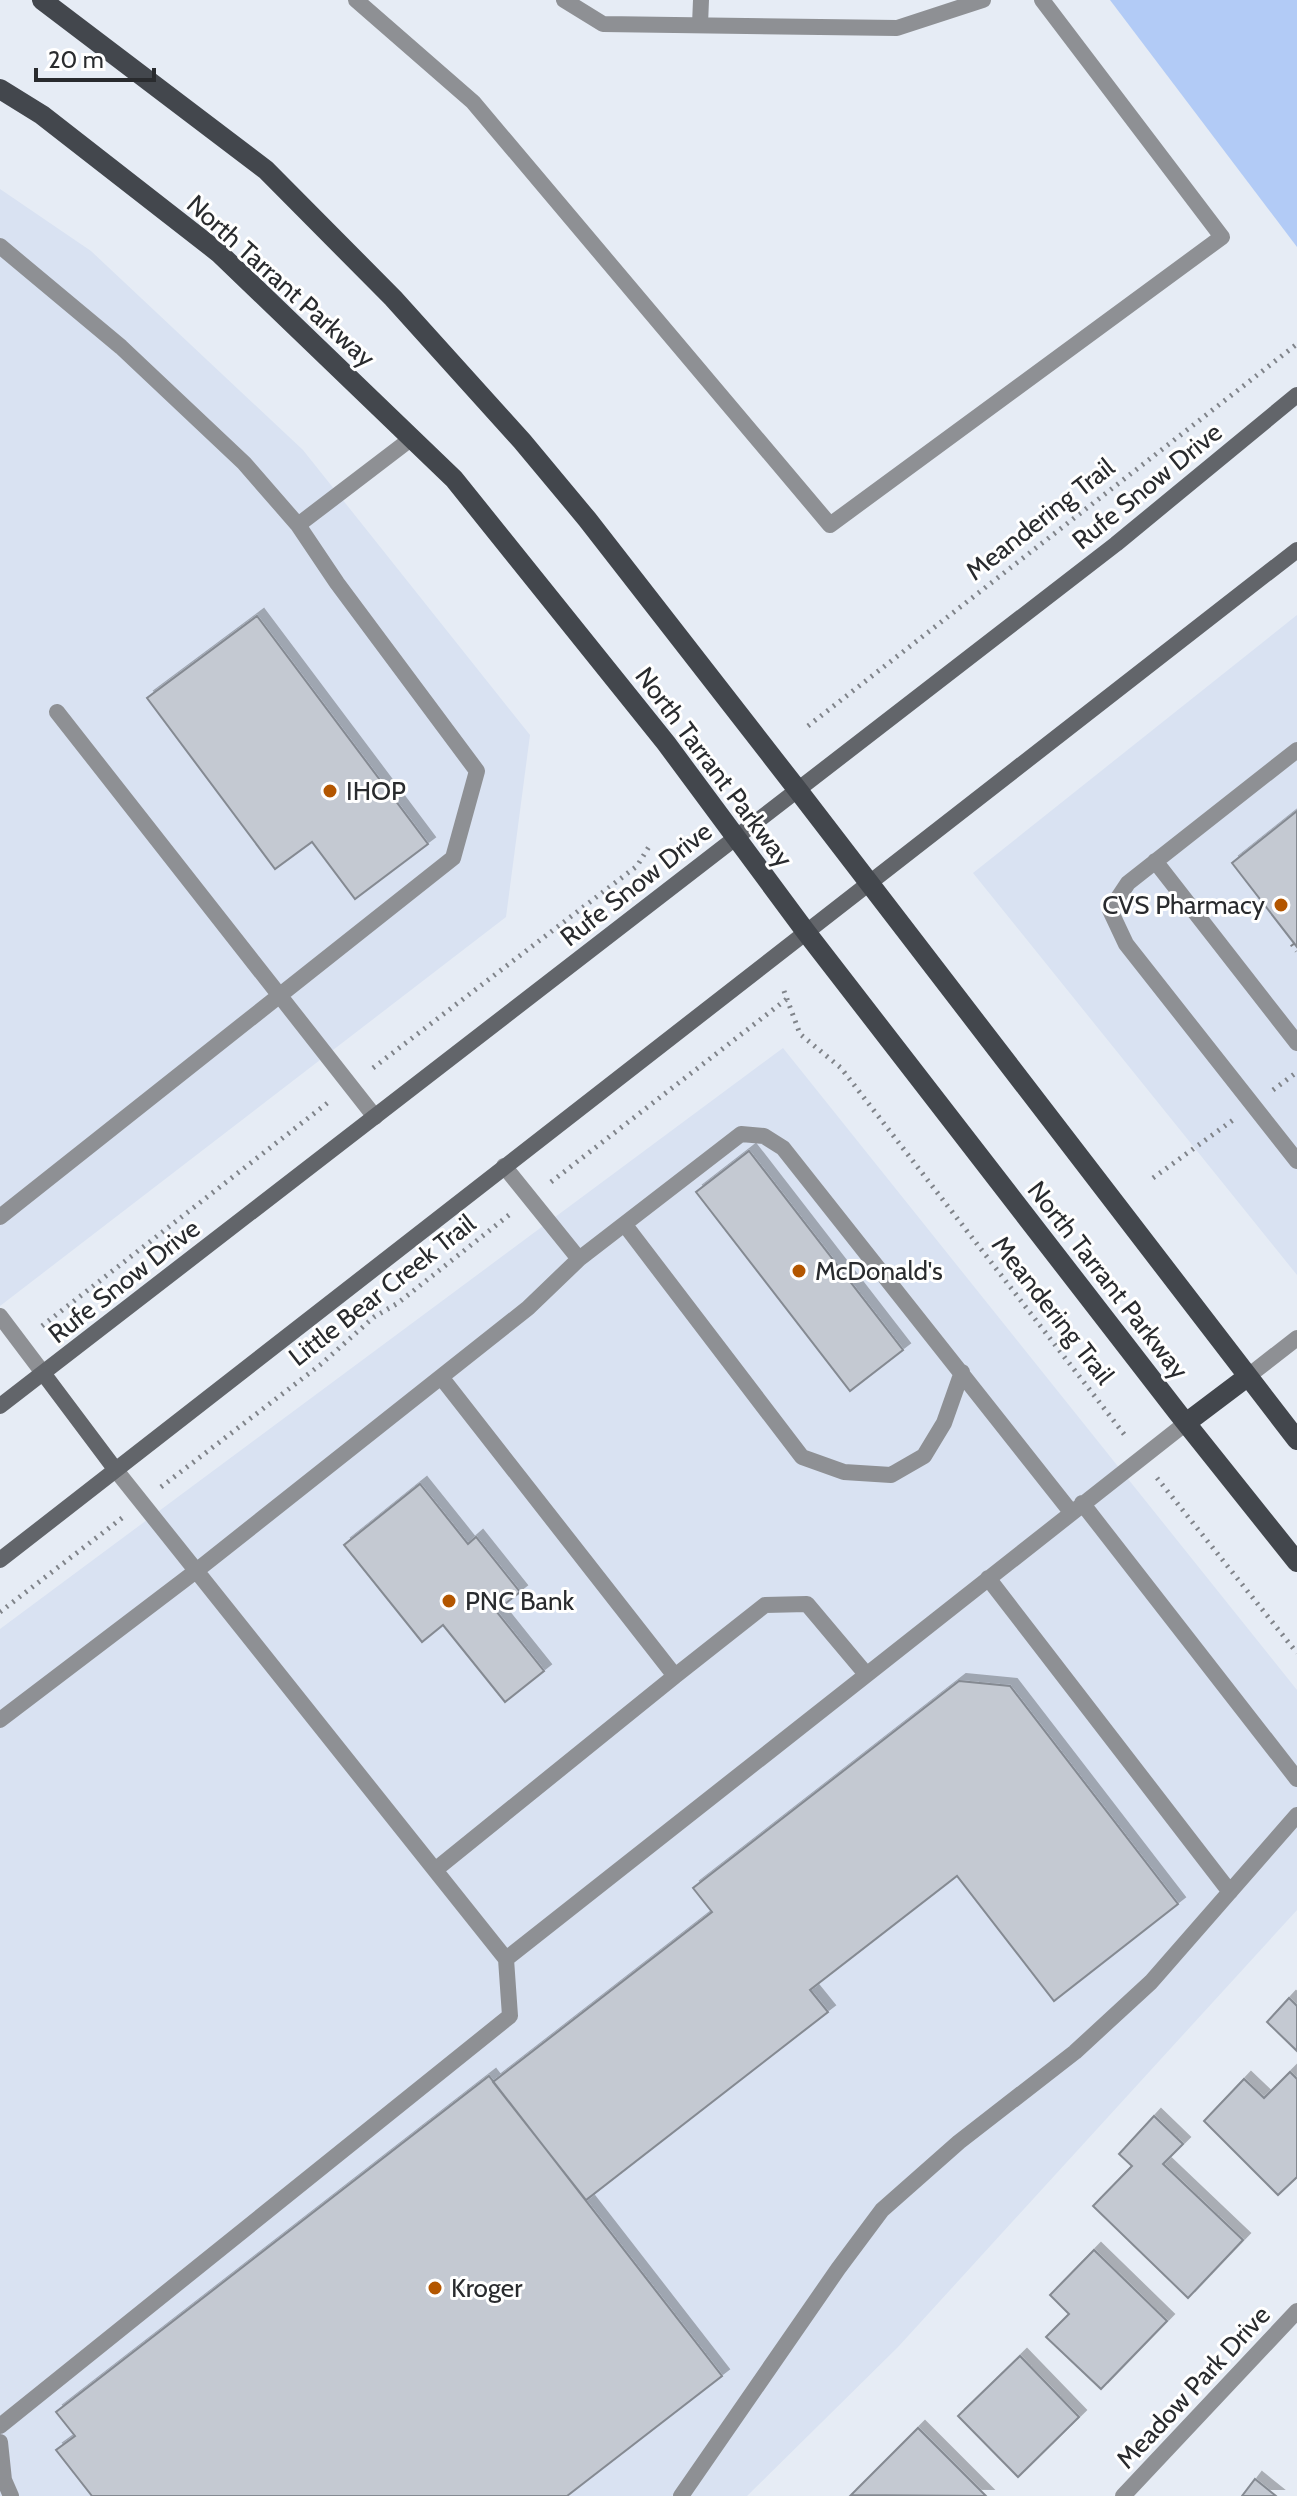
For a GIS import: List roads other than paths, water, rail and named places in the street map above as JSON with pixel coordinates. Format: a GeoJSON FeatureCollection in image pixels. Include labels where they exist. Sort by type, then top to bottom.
{"type":"FeatureCollection","features":[{"type":"Feature","properties":{"kind":"main road","name":"North Tarrant Parkway"},"geometry":{"type":"LineString","coordinates":[[42,0],[266,170],[393,298],[522,441],[587,519],[797,789],[1297,1440]]}},
{"type":"Feature","properties":{"kind":"main road","name":"North Tarrant Parkway"},"geometry":{"type":"LineString","coordinates":[[0,89],[42,115],[219,253],[454,479],[666,743],[806,932],[1297,1562]]}},
{"type":"Feature","properties":{"kind":"main road","name":"Rufe Snow Drive"},"geometry":{"type":"LineString","coordinates":[[0,1406],[1116,544],[1297,395]]}},
{"type":"Feature","properties":{"kind":"main road"},"geometry":{"type":"LineString","coordinates":[[0,1560],[1297,550]]}},
{"type":"Feature","properties":{"kind":"main road"},"geometry":{"type":"LineString","coordinates":[[43,1373],[115,1469]]}},
{"type":"Feature","properties":{"kind":"main road"},"geometry":{"type":"LineString","coordinates":[[1186,1423],[1247,1377]]}},
{"type":"Feature","properties":{"kind":"street"},"geometry":{"type":"LineString","coordinates":[[356,0],[473,102],[830,525],[1222,237],[1042,0]]}},
{"type":"Feature","properties":{"kind":"street"},"geometry":{"type":"LineString","coordinates":[[564,0],[603,24],[897,28],[983,0]]}},
{"type":"Feature","properties":{"kind":"street"},"geometry":{"type":"LineString","coordinates":[[700,25],[701,0]]}},
{"type":"Feature","properties":{"kind":"street"},"geometry":{"type":"LineString","coordinates":[[0,246],[130,355],[244,463],[298,525],[337,583],[477,771],[453,858],[0,1217]]}},
{"type":"Feature","properties":{"kind":"street"},"geometry":{"type":"LineString","coordinates":[[298,525],[412,438]]}},
{"type":"Feature","properties":{"kind":"street"},"geometry":{"type":"LineString","coordinates":[[57,712],[375,1117]]}},
{"type":"Feature","properties":{"kind":"street"},"geometry":{"type":"LineString","coordinates":[[1297,750],[1128,883],[1110,910],[1126,944],[1252,1105],[1291,1142],[1297,1161]]}},
{"type":"Feature","properties":{"kind":"street"},"geometry":{"type":"LineString","coordinates":[[1155,861],[1297,1043]]}},
{"type":"Feature","properties":{"kind":"street"},"geometry":{"type":"LineString","coordinates":[[0,1720],[196,1571],[528,1308],[579,1259],[741,1134],[764,1136],[783,1148],[962,1372],[1297,1779]]}},
{"type":"Feature","properties":{"kind":"street"},"geometry":{"type":"LineString","coordinates":[[504,1166],[579,1259]]}},
{"type":"Feature","properties":{"kind":"street"},"geometry":{"type":"LineString","coordinates":[[625,1225],[802,1457],[844,1472],[891,1475],[924,1456],[944,1423],[962,1372]]}},
{"type":"Feature","properties":{"kind":"street"},"geometry":{"type":"LineString","coordinates":[[0,1316],[43,1373]]}},
{"type":"Feature","properties":{"kind":"street"},"geometry":{"type":"LineString","coordinates":[[1247,1377],[1297,1338]]}},
{"type":"Feature","properties":{"kind":"street"},"geometry":{"type":"LineString","coordinates":[[441,1377],[675,1676]]}},
{"type":"Feature","properties":{"kind":"street"},"geometry":{"type":"LineString","coordinates":[[506,1959],[1186,1423]]}},
{"type":"Feature","properties":{"kind":"street"},"geometry":{"type":"LineString","coordinates":[[0,2426],[510,2016],[506,1959],[115,1469]]}},
{"type":"Feature","properties":{"kind":"street"},"geometry":{"type":"LineString","coordinates":[[988,1578],[1230,1892]]}},
{"type":"Feature","properties":{"kind":"street"},"geometry":{"type":"LineString","coordinates":[[435,1870],[765,1605],[807,1604],[866,1674]]}},
{"type":"Feature","properties":{"kind":"street"},"geometry":{"type":"LineString","coordinates":[[681,2496],[882,2210],[959,2142],[1075,2052],[1151,1982],[1297,1815]]}},
{"type":"Feature","properties":{"kind":"street","name":"Meadow Park Drive"},"geometry":{"type":"LineString","coordinates":[[1123,2496],[1297,2311]]}},
{"type":"Feature","properties":{"kind":"street"},"geometry":{"type":"LineString","coordinates":[[0,2442],[4,2480],[11,2496]]}},
{"type":"Feature","properties":{"kind":"place","name":"IHOP"},"geometry":{"type":"Point","coordinates":[330,791]}},
{"type":"Feature","properties":{"kind":"place","name":"CVS Pharmacy"},"geometry":{"type":"Point","coordinates":[1281,905]}},
{"type":"Feature","properties":{"kind":"place","name":"McDonald's"},"geometry":{"type":"Point","coordinates":[799,1271]}},
{"type":"Feature","properties":{"kind":"place","name":"PNC Bank"},"geometry":{"type":"Point","coordinates":[449,1601]}},
{"type":"Feature","properties":{"kind":"place","name":"Kroger"},"geometry":{"type":"Point","coordinates":[435,2288]}}]}
